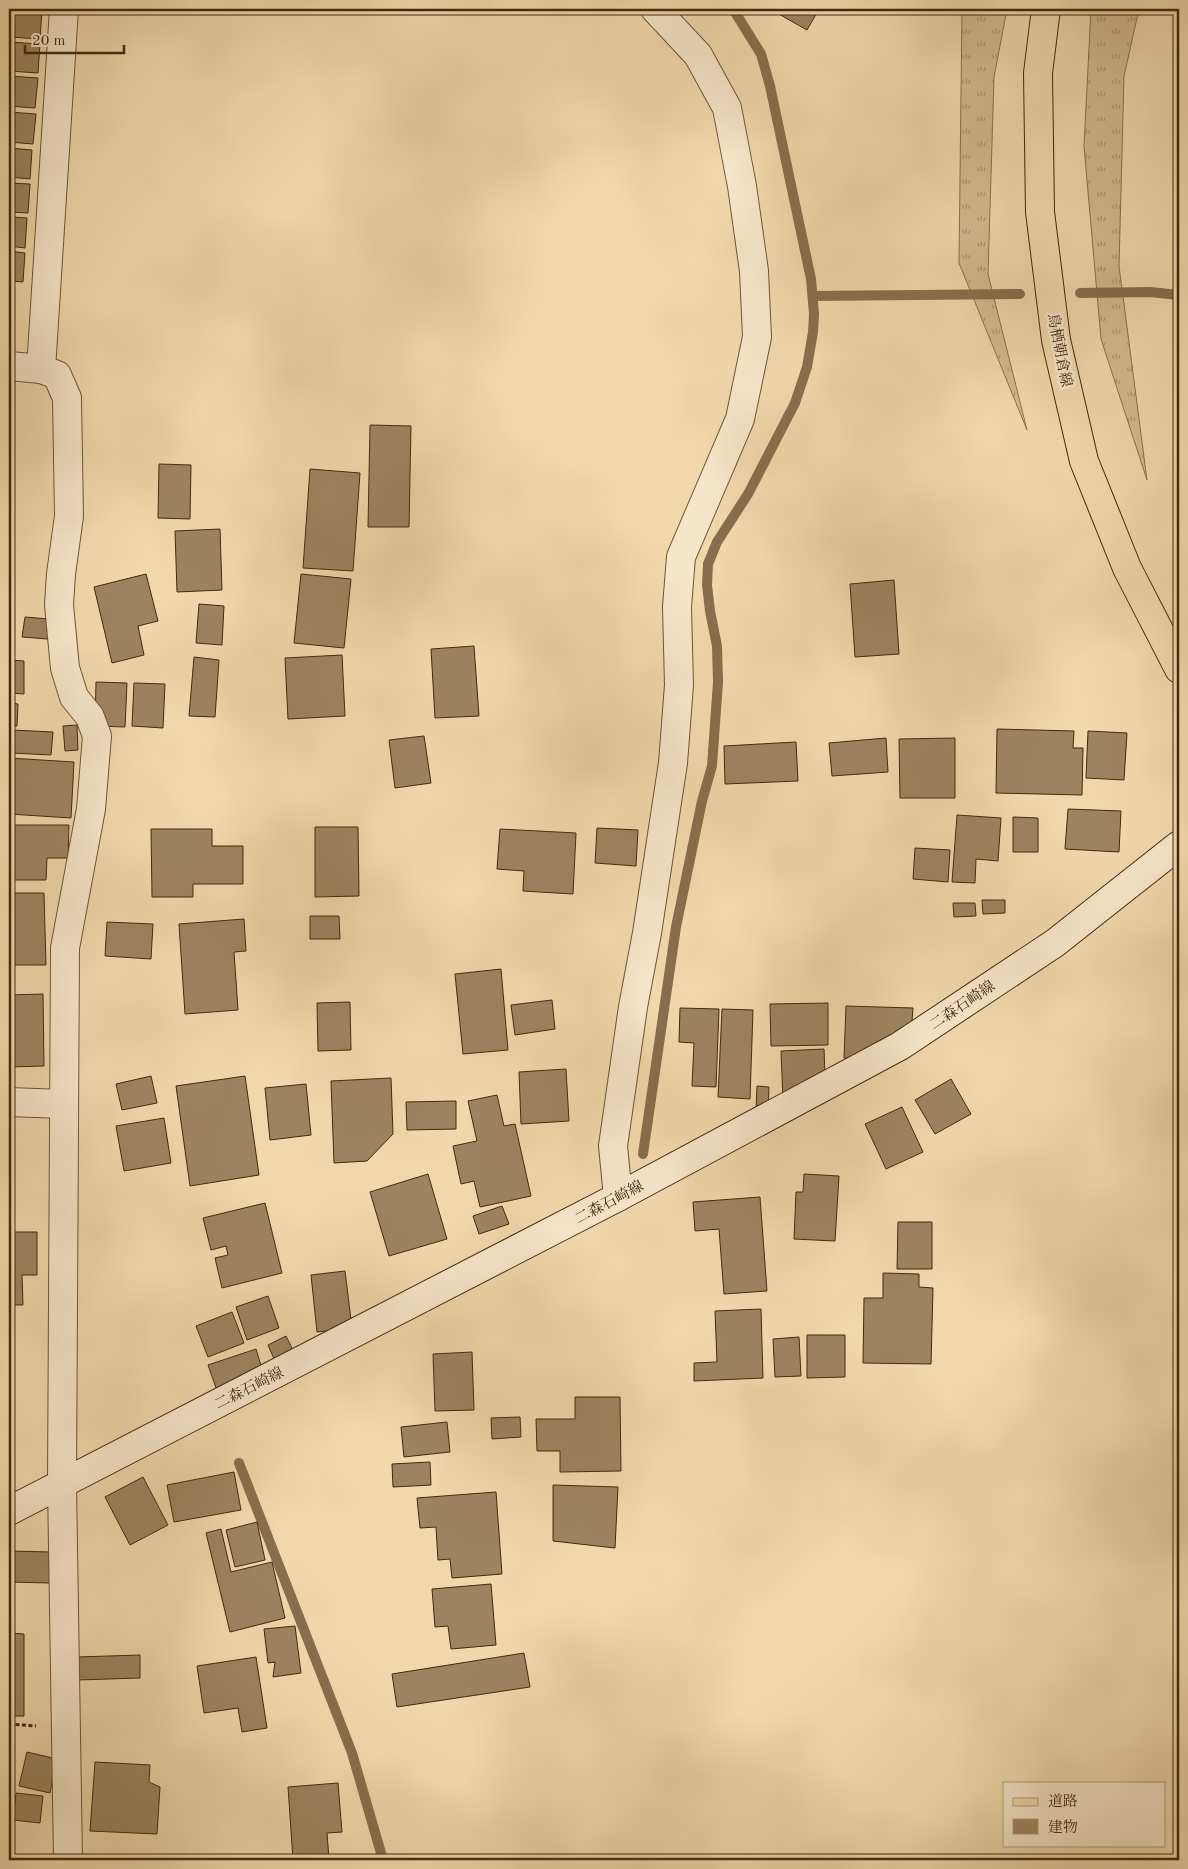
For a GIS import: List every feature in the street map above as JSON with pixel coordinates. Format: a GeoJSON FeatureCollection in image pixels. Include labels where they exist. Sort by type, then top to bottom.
{"type":"FeatureCollection","features":[{"type":"Feature","properties":{"kind":"main road","name":"鳥栖朝倉線"},"geometry":{"type":"LineString","coordinates":[[1046,9],[1038,73],[1040,212],[1056,340],[1084,461],[1127,568],[1179,669]]}},
{"type":"Feature","properties":{"kind":"street"},"geometry":{"type":"LineString","coordinates":[[42,369],[64,9]]}},
{"type":"Feature","properties":{"kind":"street"},"geometry":{"type":"LineString","coordinates":[[618,1198],[613,1146],[633,1007],[650,915],[673,763],[679,685],[677,607],[681,557],[740,419],[757,337],[754,271],[742,186],[727,108],[698,55],[655,9]]}},
{"type":"Feature","properties":{"kind":"street"},"geometry":{"type":"LineString","coordinates":[[9,366],[42,369],[57,376],[67,398],[69,516],[59,605],[65,668],[74,697],[90,717],[97,736],[91,808],[65,948],[62,1484],[68,1860]]}},
{"type":"Feature","properties":{"kind":"street","name":"二森石崎線"},"geometry":{"type":"LineString","coordinates":[[9,1511],[618,1198],[900,1046],[1055,943],[1179,845]]}},
{"type":"Feature","properties":{"kind":"street"},"geometry":{"type":"LineString","coordinates":[[9,1102],[63,1104]]}},
{"type":"Feature","properties":{"kind":"green space"},"geometry":{"type":"Polygon","coordinates":[[[962,9],[1007,9],[994,77],[988,274],[1027,430],[959,263],[962,9]]]}},
{"type":"Feature","properties":{"kind":"green space"},"geometry":{"type":"Polygon","coordinates":[[[1091,9],[1139,9],[1124,76],[1119,266],[1147,480],[1101,339],[1084,146],[1091,9]]]}},
{"type":"Feature","properties":{"kind":"building"},"geometry":{"type":"Polygon","coordinates":[[[9,9],[42,10],[40,39],[9,37],[9,9]]]}},
{"type":"Feature","properties":{"kind":"building"},"geometry":{"type":"Polygon","coordinates":[[[770,9],[819,9],[807,30],[770,9]]]}},
{"type":"Feature","properties":{"kind":"building"},"geometry":{"type":"Polygon","coordinates":[[[9,42],[40,44],[38,73],[9,71],[9,42]]]}},
{"type":"Feature","properties":{"kind":"building"},"geometry":{"type":"Polygon","coordinates":[[[9,76],[38,78],[35,108],[9,106],[9,76]]]}},
{"type":"Feature","properties":{"kind":"building"},"geometry":{"type":"Polygon","coordinates":[[[9,112],[36,114],[33,144],[9,142],[9,112]]]}},
{"type":"Feature","properties":{"kind":"building"},"geometry":{"type":"Polygon","coordinates":[[[9,148],[32,150],[30,179],[9,177],[9,148]]]}},
{"type":"Feature","properties":{"kind":"building"},"geometry":{"type":"Polygon","coordinates":[[[9,183],[30,184],[28,213],[9,212],[9,183]]]}},
{"type":"Feature","properties":{"kind":"building"},"geometry":{"type":"Polygon","coordinates":[[[9,217],[27,218],[25,248],[9,246],[9,217]]]}},
{"type":"Feature","properties":{"kind":"building"},"geometry":{"type":"Polygon","coordinates":[[[9,251],[25,253],[23,282],[9,281],[9,251]]]}},
{"type":"Feature","properties":{"kind":"building"},"geometry":{"type":"Polygon","coordinates":[[[370,425],[411,426],[409,527],[368,527],[370,425]]]}},
{"type":"Feature","properties":{"kind":"building"},"geometry":{"type":"Polygon","coordinates":[[[159,464],[191,465],[190,519],[158,518],[159,464]]]}},
{"type":"Feature","properties":{"kind":"building"},"geometry":{"type":"Polygon","coordinates":[[[310,469],[360,473],[353,571],[303,568],[310,469]]]}},
{"type":"Feature","properties":{"kind":"building"},"geometry":{"type":"Polygon","coordinates":[[[220,529],[222,590],[177,592],[175,531],[220,529]]]}},
{"type":"Feature","properties":{"kind":"building"},"geometry":{"type":"Polygon","coordinates":[[[146,574],[158,621],[138,626],[144,655],[112,663],[94,587],[146,574]]]}},
{"type":"Feature","properties":{"kind":"building"},"geometry":{"type":"Polygon","coordinates":[[[301,574],[351,579],[344,648],[294,643],[301,574]]]}},
{"type":"Feature","properties":{"kind":"building"},"geometry":{"type":"Polygon","coordinates":[[[894,580],[899,654],[855,657],[850,584],[894,580]]]}},
{"type":"Feature","properties":{"kind":"building"},"geometry":{"type":"Polygon","coordinates":[[[199,604],[224,606],[222,645],[196,643],[199,604]]]}},
{"type":"Feature","properties":{"kind":"building"},"geometry":{"type":"Polygon","coordinates":[[[25,617],[49,619],[48,639],[22,637],[25,617]]]}},
{"type":"Feature","properties":{"kind":"building"},"geometry":{"type":"Polygon","coordinates":[[[474,646],[479,716],[435,718],[431,649],[474,646]]]}},
{"type":"Feature","properties":{"kind":"building"},"geometry":{"type":"Polygon","coordinates":[[[342,655],[345,716],[288,719],[285,658],[342,655]]]}},
{"type":"Feature","properties":{"kind":"building"},"geometry":{"type":"Polygon","coordinates":[[[194,657],[219,660],[215,717],[189,716],[194,657]]]}},
{"type":"Feature","properties":{"kind":"building"},"geometry":{"type":"Polygon","coordinates":[[[9,660],[24,661],[24,694],[9,693],[9,660]]]}},
{"type":"Feature","properties":{"kind":"building"},"geometry":{"type":"Polygon","coordinates":[[[96,682],[127,683],[125,727],[95,726],[96,682]]]}},
{"type":"Feature","properties":{"kind":"building"},"geometry":{"type":"Polygon","coordinates":[[[134,683],[165,684],[163,728],[132,726],[134,683]]]}},
{"type":"Feature","properties":{"kind":"building"},"geometry":{"type":"Polygon","coordinates":[[[9,703],[18,704],[17,726],[9,726],[9,703]]]}},
{"type":"Feature","properties":{"kind":"building"},"geometry":{"type":"Polygon","coordinates":[[[77,725],[78,750],[65,751],[63,726],[77,725]]]}},
{"type":"Feature","properties":{"kind":"building"},"geometry":{"type":"Polygon","coordinates":[[[997,729],[1074,731],[1073,748],[1083,748],[1082,795],[996,793],[997,729]]]}},
{"type":"Feature","properties":{"kind":"building"},"geometry":{"type":"Polygon","coordinates":[[[12,730],[53,732],[51,755],[11,753],[12,730]]]}},
{"type":"Feature","properties":{"kind":"building"},"geometry":{"type":"Polygon","coordinates":[[[1088,731],[1127,733],[1124,780],[1086,778],[1088,731]]]}},
{"type":"Feature","properties":{"kind":"building"},"geometry":{"type":"Polygon","coordinates":[[[424,736],[431,783],[395,788],[389,740],[424,736]]]}},
{"type":"Feature","properties":{"kind":"building"},"geometry":{"type":"Polygon","coordinates":[[[886,738],[888,772],[832,776],[829,743],[886,738]]]}},
{"type":"Feature","properties":{"kind":"building"},"geometry":{"type":"Polygon","coordinates":[[[955,738],[955,798],[900,798],[899,739],[955,738]]]}},
{"type":"Feature","properties":{"kind":"building"},"geometry":{"type":"Polygon","coordinates":[[[796,742],[798,781],[725,784],[724,746],[796,742]]]}},
{"type":"Feature","properties":{"kind":"building"},"geometry":{"type":"Polygon","coordinates":[[[9,758],[74,762],[71,818],[9,814],[9,758]]]}},
{"type":"Feature","properties":{"kind":"building"},"geometry":{"type":"Polygon","coordinates":[[[1068,809],[1121,811],[1119,852],[1065,849],[1068,809]]]}},
{"type":"Feature","properties":{"kind":"building"},"geometry":{"type":"Polygon","coordinates":[[[957,815],[1001,818],[998,861],[976,859],[975,883],[952,882],[957,815]]]}},
{"type":"Feature","properties":{"kind":"building"},"geometry":{"type":"Polygon","coordinates":[[[1013,817],[1038,818],[1038,852],[1013,852],[1013,817]]]}},
{"type":"Feature","properties":{"kind":"building"},"geometry":{"type":"Polygon","coordinates":[[[9,825],[69,825],[68,858],[47,858],[46,880],[9,880],[9,825]]]}},
{"type":"Feature","properties":{"kind":"building"},"geometry":{"type":"Polygon","coordinates":[[[315,827],[358,827],[359,896],[315,897],[315,827]]]}},
{"type":"Feature","properties":{"kind":"building"},"geometry":{"type":"Polygon","coordinates":[[[597,828],[638,830],[636,866],[595,863],[597,828]]]}},
{"type":"Feature","properties":{"kind":"building"},"geometry":{"type":"Polygon","coordinates":[[[151,829],[212,829],[212,846],[243,846],[243,884],[193,884],[193,897],[152,897],[151,829]]]}},
{"type":"Feature","properties":{"kind":"building"},"geometry":{"type":"Polygon","coordinates":[[[500,829],[576,833],[573,894],[523,891],[524,871],[497,869],[500,829]]]}},
{"type":"Feature","properties":{"kind":"building"},"geometry":{"type":"Polygon","coordinates":[[[915,848],[950,850],[948,882],[913,879],[915,848]]]}},
{"type":"Feature","properties":{"kind":"building"},"geometry":{"type":"Polygon","coordinates":[[[9,893],[44,893],[46,965],[9,965],[9,893]]]}},
{"type":"Feature","properties":{"kind":"building"},"geometry":{"type":"Polygon","coordinates":[[[982,900],[1005,900],[1005,913],[983,914],[982,900]]]}},
{"type":"Feature","properties":{"kind":"building"},"geometry":{"type":"Polygon","coordinates":[[[953,903],[975,903],[976,916],[954,917],[953,903]]]}},
{"type":"Feature","properties":{"kind":"building"},"geometry":{"type":"Polygon","coordinates":[[[310,916],[339,916],[340,939],[310,939],[310,916]]]}},
{"type":"Feature","properties":{"kind":"building"},"geometry":{"type":"Polygon","coordinates":[[[244,919],[246,951],[234,952],[238,1010],[185,1014],[179,924],[244,919]]]}},
{"type":"Feature","properties":{"kind":"building"},"geometry":{"type":"Polygon","coordinates":[[[107,922],[153,924],[151,959],[105,956],[107,922]]]}},
{"type":"Feature","properties":{"kind":"building"},"geometry":{"type":"Polygon","coordinates":[[[501,969],[508,1050],[463,1054],[455,974],[501,969]]]}},
{"type":"Feature","properties":{"kind":"building"},"geometry":{"type":"Polygon","coordinates":[[[43,994],[44,1066],[9,1067],[9,995],[43,994]]]}},
{"type":"Feature","properties":{"kind":"building"},"geometry":{"type":"Polygon","coordinates":[[[552,1000],[555,1029],[515,1035],[511,1005],[552,1000]]]}},
{"type":"Feature","properties":{"kind":"building"},"geometry":{"type":"Polygon","coordinates":[[[350,1002],[351,1050],[318,1051],[317,1003],[350,1002]]]}},
{"type":"Feature","properties":{"kind":"building"},"geometry":{"type":"Polygon","coordinates":[[[828,1003],[828,1045],[771,1046],[770,1004],[828,1003]]]}},
{"type":"Feature","properties":{"kind":"building"},"geometry":{"type":"Polygon","coordinates":[[[846,1006],[913,1008],[912,1021],[857,1058],[844,1058],[846,1006]]]}},
{"type":"Feature","properties":{"kind":"building"},"geometry":{"type":"Polygon","coordinates":[[[680,1008],[719,1009],[716,1087],[692,1086],[694,1043],[679,1042],[680,1008]]]}},
{"type":"Feature","properties":{"kind":"building"},"geometry":{"type":"Polygon","coordinates":[[[722,1009],[753,1010],[750,1099],[718,1097],[722,1009]]]}},
{"type":"Feature","properties":{"kind":"building"},"geometry":{"type":"Polygon","coordinates":[[[824,1049],[825,1076],[783,1100],[781,1051],[824,1049]]]}},
{"type":"Feature","properties":{"kind":"building"},"geometry":{"type":"Polygon","coordinates":[[[566,1069],[569,1121],[521,1124],[519,1072],[566,1069]]]}},
{"type":"Feature","properties":{"kind":"building"},"geometry":{"type":"Polygon","coordinates":[[[151,1076],[157,1103],[122,1110],[116,1084],[151,1076]]]}},
{"type":"Feature","properties":{"kind":"building"},"geometry":{"type":"Polygon","coordinates":[[[245,1076],[259,1175],[190,1186],[176,1086],[245,1076]]]}},
{"type":"Feature","properties":{"kind":"building"},"geometry":{"type":"Polygon","coordinates":[[[391,1078],[393,1134],[367,1161],[334,1163],[331,1081],[391,1078]]]}},
{"type":"Feature","properties":{"kind":"building"},"geometry":{"type":"Polygon","coordinates":[[[951,1079],[971,1114],[935,1134],[915,1100],[951,1079]]]}},
{"type":"Feature","properties":{"kind":"building"},"geometry":{"type":"Polygon","coordinates":[[[306,1084],[311,1135],[270,1140],[265,1088],[306,1084]]]}},
{"type":"Feature","properties":{"kind":"building"},"geometry":{"type":"Polygon","coordinates":[[[757,1086],[769,1087],[768,1113],[756,1112],[757,1086]]]}},
{"type":"Feature","properties":{"kind":"building"},"geometry":{"type":"Polygon","coordinates":[[[497,1095],[504,1126],[515,1124],[531,1196],[480,1207],[474,1181],[461,1184],[453,1146],[477,1141],[468,1101],[497,1095]]]}},
{"type":"Feature","properties":{"kind":"building"},"geometry":{"type":"Polygon","coordinates":[[[456,1101],[456,1129],[407,1130],[406,1102],[456,1101]]]}},
{"type":"Feature","properties":{"kind":"building"},"geometry":{"type":"Polygon","coordinates":[[[902,1107],[923,1152],[886,1169],[865,1124],[902,1107]]]}},
{"type":"Feature","properties":{"kind":"building"},"geometry":{"type":"Polygon","coordinates":[[[164,1118],[171,1163],[124,1171],[116,1126],[164,1118]]]}},
{"type":"Feature","properties":{"kind":"building"},"geometry":{"type":"Polygon","coordinates":[[[428,1174],[447,1239],[389,1256],[370,1192],[428,1174]]]}},
{"type":"Feature","properties":{"kind":"building"},"geometry":{"type":"Polygon","coordinates":[[[804,1174],[839,1176],[835,1241],[794,1239],[796,1192],[803,1192],[804,1174]]]}},
{"type":"Feature","properties":{"kind":"building"},"geometry":{"type":"Polygon","coordinates":[[[760,1197],[767,1291],[724,1294],[719,1229],[695,1231],[693,1202],[760,1197]]]}},
{"type":"Feature","properties":{"kind":"building"},"geometry":{"type":"Polygon","coordinates":[[[265,1203],[282,1273],[222,1288],[215,1258],[228,1255],[226,1246],[211,1250],[203,1218],[265,1203]]]}},
{"type":"Feature","properties":{"kind":"building"},"geometry":{"type":"Polygon","coordinates":[[[502,1206],[509,1224],[479,1234],[473,1216],[502,1206]]]}},
{"type":"Feature","properties":{"kind":"building"},"geometry":{"type":"Polygon","coordinates":[[[898,1222],[932,1222],[932,1269],[897,1269],[898,1222]]]}},
{"type":"Feature","properties":{"kind":"building"},"geometry":{"type":"Polygon","coordinates":[[[9,1232],[37,1232],[37,1275],[22,1275],[23,1305],[9,1305],[9,1232]]]}},
{"type":"Feature","properties":{"kind":"building"},"geometry":{"type":"Polygon","coordinates":[[[345,1271],[352,1328],[317,1332],[311,1275],[345,1271]]]}},
{"type":"Feature","properties":{"kind":"building"},"geometry":{"type":"Polygon","coordinates":[[[883,1273],[919,1274],[919,1287],[933,1288],[931,1364],[863,1363],[864,1298],[883,1298],[883,1273]]]}},
{"type":"Feature","properties":{"kind":"building"},"geometry":{"type":"Polygon","coordinates":[[[268,1296],[279,1328],[247,1340],[236,1307],[268,1296]]]}},
{"type":"Feature","properties":{"kind":"building"},"geometry":{"type":"Polygon","coordinates":[[[761,1309],[763,1378],[694,1381],[694,1363],[717,1362],[715,1311],[761,1309]]]}},
{"type":"Feature","properties":{"kind":"building"},"geometry":{"type":"Polygon","coordinates":[[[232,1312],[244,1343],[208,1357],[196,1326],[232,1312]]]}},
{"type":"Feature","properties":{"kind":"building"},"geometry":{"type":"Polygon","coordinates":[[[807,1335],[845,1335],[845,1377],[807,1378],[807,1335]]]}},
{"type":"Feature","properties":{"kind":"building"},"geometry":{"type":"Polygon","coordinates":[[[286,1336],[294,1352],[275,1361],[268,1345],[286,1336]]]}},
{"type":"Feature","properties":{"kind":"building"},"geometry":{"type":"Polygon","coordinates":[[[799,1337],[801,1376],[775,1377],[773,1339],[799,1337]]]}},
{"type":"Feature","properties":{"kind":"building"},"geometry":{"type":"Polygon","coordinates":[[[256,1349],[263,1372],[216,1388],[208,1365],[256,1349]]]}},
{"type":"Feature","properties":{"kind":"building"},"geometry":{"type":"Polygon","coordinates":[[[472,1352],[474,1410],[435,1411],[433,1354],[472,1352]]]}},
{"type":"Feature","properties":{"kind":"building"},"geometry":{"type":"Polygon","coordinates":[[[575,1397],[620,1397],[621,1471],[560,1472],[560,1451],[537,1451],[536,1419],[575,1419],[575,1397]]]}},
{"type":"Feature","properties":{"kind":"building"},"geometry":{"type":"Polygon","coordinates":[[[520,1417],[521,1437],[492,1439],[491,1418],[520,1417]]]}},
{"type":"Feature","properties":{"kind":"building"},"geometry":{"type":"Polygon","coordinates":[[[447,1422],[450,1452],[404,1457],[401,1427],[447,1422]]]}},
{"type":"Feature","properties":{"kind":"building"},"geometry":{"type":"Polygon","coordinates":[[[430,1462],[431,1485],[393,1487],[392,1464],[430,1462]]]}},
{"type":"Feature","properties":{"kind":"building"},"geometry":{"type":"Polygon","coordinates":[[[234,1472],[241,1510],[174,1522],[167,1485],[234,1472]]]}},
{"type":"Feature","properties":{"kind":"building"},"geometry":{"type":"Polygon","coordinates":[[[143,1477],[168,1525],[130,1545],[105,1497],[143,1477]]]}},
{"type":"Feature","properties":{"kind":"building"},"geometry":{"type":"Polygon","coordinates":[[[553,1485],[618,1487],[615,1548],[553,1541],[553,1485]]]}},
{"type":"Feature","properties":{"kind":"building"},"geometry":{"type":"Polygon","coordinates":[[[496,1492],[502,1574],[452,1578],[450,1559],[438,1560],[436,1527],[420,1528],[417,1498],[496,1492]]]}},
{"type":"Feature","properties":{"kind":"building"},"geometry":{"type":"Polygon","coordinates":[[[257,1522],[265,1560],[235,1567],[226,1530],[257,1522]]]}},
{"type":"Feature","properties":{"kind":"building"},"geometry":{"type":"Polygon","coordinates":[[[221,1529],[231,1572],[272,1562],[285,1618],[230,1632],[206,1533],[221,1529]]]}},
{"type":"Feature","properties":{"kind":"building"},"geometry":{"type":"Polygon","coordinates":[[[9,1551],[51,1552],[50,1583],[9,1582],[9,1551]]]}},
{"type":"Feature","properties":{"kind":"building"},"geometry":{"type":"Polygon","coordinates":[[[491,1584],[496,1645],[451,1649],[448,1626],[435,1627],[432,1589],[491,1584]]]}},
{"type":"Feature","properties":{"kind":"building"},"geometry":{"type":"Polygon","coordinates":[[[295,1626],[301,1673],[273,1677],[275,1662],[268,1663],[264,1629],[295,1626]]]}},
{"type":"Feature","properties":{"kind":"building"},"geometry":{"type":"Polygon","coordinates":[[[9,1633],[24,1634],[24,1716],[9,1716],[9,1633]]]}},
{"type":"Feature","properties":{"kind":"building"},"geometry":{"type":"Polygon","coordinates":[[[524,1653],[530,1687],[397,1707],[392,1674],[524,1653]]]}},
{"type":"Feature","properties":{"kind":"building"},"geometry":{"type":"Polygon","coordinates":[[[140,1655],[140,1678],[78,1680],[77,1657],[140,1655]]]}},
{"type":"Feature","properties":{"kind":"building"},"geometry":{"type":"Polygon","coordinates":[[[256,1657],[267,1728],[242,1732],[238,1708],[204,1713],[197,1666],[256,1657]]]}},
{"type":"Feature","properties":{"kind":"building"},"geometry":{"type":"Polygon","coordinates":[[[27,1752],[57,1759],[50,1793],[19,1786],[27,1752]]]}},
{"type":"Feature","properties":{"kind":"building"},"geometry":{"type":"Polygon","coordinates":[[[95,1762],[150,1765],[149,1782],[160,1787],[157,1834],[90,1831],[95,1762]]]}},
{"type":"Feature","properties":{"kind":"building"},"geometry":{"type":"Polygon","coordinates":[[[338,1783],[342,1832],[327,1833],[329,1859],[293,1860],[288,1787],[338,1783]]]}},
{"type":"Feature","properties":{"kind":"building"},"geometry":{"type":"Polygon","coordinates":[[[16,1793],[43,1796],[40,1823],[13,1820],[16,1793]]]}},
{"type":"Feature","properties":{"kind":"waterway"},"geometry":{"type":"LineString","coordinates":[[643,1154],[676,927],[702,801],[712,766],[718,682],[717,646],[707,585],[708,564],[717,542],[748,494],[795,403],[807,367],[813,332],[814,314],[811,279],[770,86],[761,54],[733,9]]}},
{"type":"Feature","properties":{"kind":"waterway"},"geometry":{"type":"LineString","coordinates":[[1080,293],[1150,292],[1179,295]]}},
{"type":"Feature","properties":{"kind":"waterway"},"geometry":{"type":"LineString","coordinates":[[813,296],[1020,294]]}},
{"type":"Feature","properties":{"kind":"waterway"},"geometry":{"type":"LineString","coordinates":[[239,1463],[352,1753],[383,1860]]}}]}
